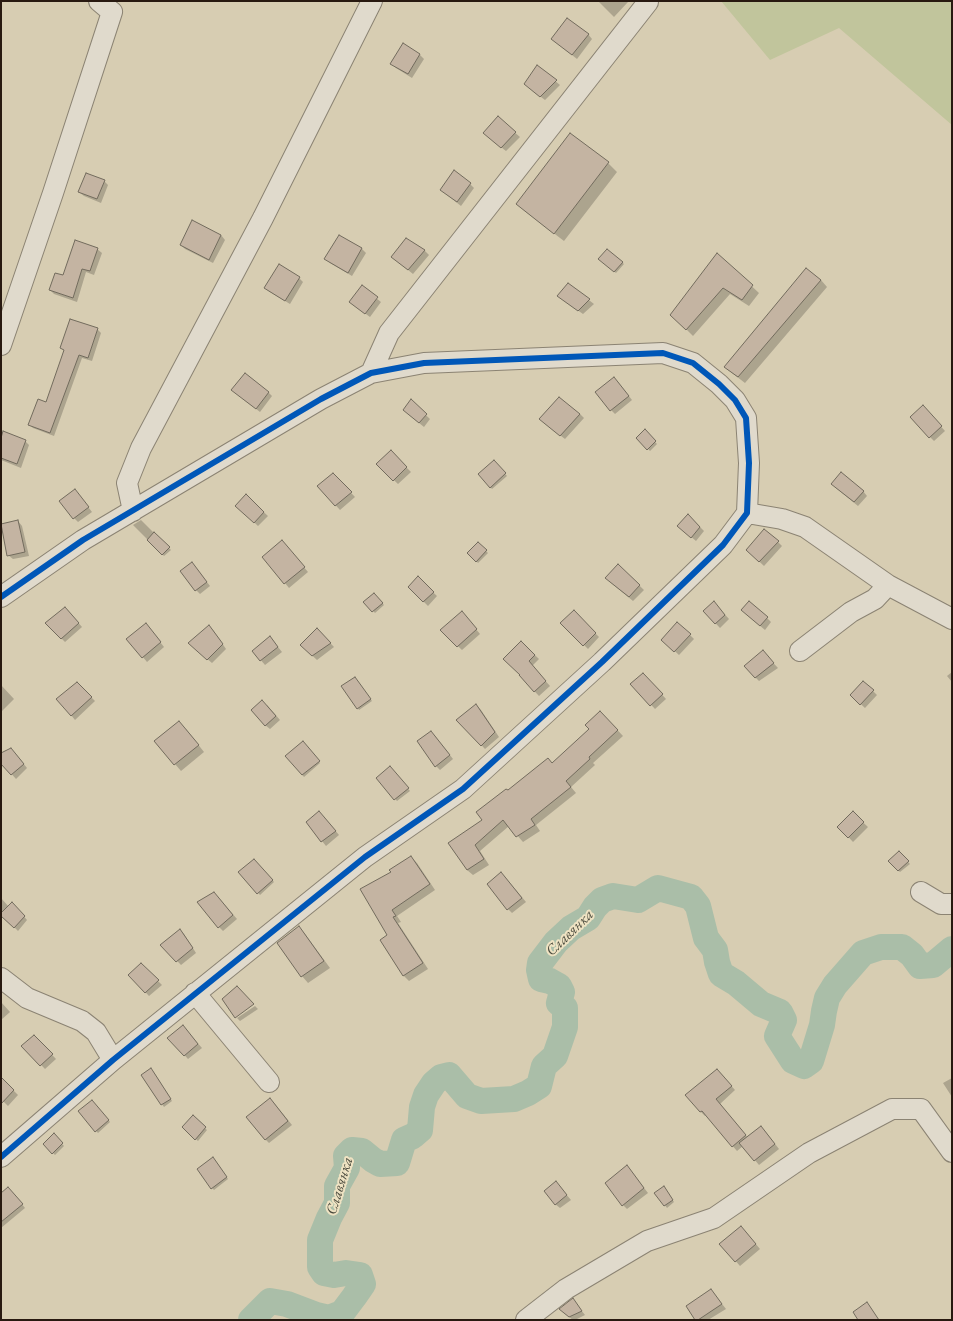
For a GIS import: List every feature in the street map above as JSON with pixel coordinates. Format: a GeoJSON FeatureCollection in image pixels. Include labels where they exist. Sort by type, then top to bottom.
{"type":"FeatureCollection","features":[{"type":"Feature","properties":{"kind":"street"},"geometry":{"type":"LineString","coordinates":[[133,511],[127,483],[141,448],[263,218],[372,1]]}},
{"type":"Feature","properties":{"kind":"street"},"geometry":{"type":"LineString","coordinates":[[371,373],[389,333],[648,2]]}},
{"type":"Feature","properties":{"kind":"street"},"geometry":{"type":"LineString","coordinates":[[1,345],[53,193],[112,5]]}},
{"type":"Feature","properties":{"kind":"street"},"geometry":{"type":"LineString","coordinates":[[1,597],[83,540],[321,399],[371,373],[424,363],[663,353],[693,363],[719,384],[735,400],[746,418],[749,463],[747,513],[723,545],[712,556],[602,662],[463,789],[365,857],[113,1060],[1,1157]]}},
{"type":"Feature","properties":{"kind":"street"},"geometry":{"type":"LineString","coordinates":[[747,513],[782,519],[805,527],[888,585],[952,619]]}},
{"type":"Feature","properties":{"kind":"street"},"geometry":{"type":"LineString","coordinates":[[800,650],[851,612],[875,599],[888,585]]}},
{"type":"Feature","properties":{"kind":"street"},"geometry":{"type":"LineString","coordinates":[[921,892],[941,904],[952,904]]}},
{"type":"Feature","properties":{"kind":"street"},"geometry":{"type":"LineString","coordinates":[[1,978],[27,998],[82,1021],[96,1032],[113,1060]]}},
{"type":"Feature","properties":{"kind":"street"},"geometry":{"type":"LineString","coordinates":[[196,993],[269,1082]]}},
{"type":"Feature","properties":{"kind":"street"},"geometry":{"type":"LineString","coordinates":[[526,1320],[566,1289],[647,1241],[714,1218],[810,1153],[892,1109],[921,1109],[952,1152]]}},
{"type":"Feature","properties":{"kind":"green space"},"geometry":{"type":"Polygon","coordinates":[[[721,1],[952,1],[952,125],[839,28],[770,60],[721,1]]]}},
{"type":"Feature","properties":{"kind":"building"},"geometry":{"type":"Polygon","coordinates":[[[567,18],[589,34],[572,55],[551,39],[567,18]]]}},
{"type":"Feature","properties":{"kind":"building"},"geometry":{"type":"Polygon","coordinates":[[[403,43],[420,54],[408,74],[390,64],[403,43]]]}},
{"type":"Feature","properties":{"kind":"building"},"geometry":{"type":"Polygon","coordinates":[[[537,65],[557,80],[540,97],[524,84],[537,65]]]}},
{"type":"Feature","properties":{"kind":"building"},"geometry":{"type":"Polygon","coordinates":[[[498,116],[516,132],[501,148],[483,133],[498,116]]]}},
{"type":"Feature","properties":{"kind":"building"},"geometry":{"type":"Polygon","coordinates":[[[570,133],[609,162],[554,234],[516,204],[570,133]]]}},
{"type":"Feature","properties":{"kind":"building"},"geometry":{"type":"Polygon","coordinates":[[[454,170],[471,183],[457,202],[440,190],[454,170]]]}},
{"type":"Feature","properties":{"kind":"building"},"geometry":{"type":"Polygon","coordinates":[[[86,173],[105,180],[97,199],[78,192],[86,173]]]}},
{"type":"Feature","properties":{"kind":"building"},"geometry":{"type":"Polygon","coordinates":[[[192,220],[221,235],[209,260],[180,245],[192,220]]]}},
{"type":"Feature","properties":{"kind":"building"},"geometry":{"type":"Polygon","coordinates":[[[339,235],[362,248],[348,273],[324,259],[339,235]]]}},
{"type":"Feature","properties":{"kind":"building"},"geometry":{"type":"Polygon","coordinates":[[[406,238],[425,250],[408,270],[391,257],[406,238]]]}},
{"type":"Feature","properties":{"kind":"building"},"geometry":{"type":"Polygon","coordinates":[[[75,240],[98,248],[90,271],[82,269],[73,298],[49,290],[55,273],[63,275],[75,240]]]}},
{"type":"Feature","properties":{"kind":"building"},"geometry":{"type":"Polygon","coordinates":[[[607,249],[623,262],[614,272],[598,259],[607,249]]]}},
{"type":"Feature","properties":{"kind":"building"},"geometry":{"type":"Polygon","coordinates":[[[717,253],[753,285],[742,300],[723,288],[686,330],[670,315],[717,253]]]}},
{"type":"Feature","properties":{"kind":"building"},"geometry":{"type":"Polygon","coordinates":[[[279,264],[300,277],[285,301],[264,288],[279,264]]]}},
{"type":"Feature","properties":{"kind":"building"},"geometry":{"type":"Polygon","coordinates":[[[806,268],[821,280],[738,377],[724,367],[806,268]]]}},
{"type":"Feature","properties":{"kind":"building"},"geometry":{"type":"Polygon","coordinates":[[[568,283],[590,299],[578,311],[557,296],[568,283]]]}},
{"type":"Feature","properties":{"kind":"building"},"geometry":{"type":"Polygon","coordinates":[[[362,285],[378,297],[365,314],[349,302],[362,285]]]}},
{"type":"Feature","properties":{"kind":"building"},"geometry":{"type":"Polygon","coordinates":[[[70,319],[98,328],[88,358],[79,355],[50,433],[28,425],[38,399],[46,402],[64,350],[60,348],[70,319]]]}},
{"type":"Feature","properties":{"kind":"building"},"geometry":{"type":"Polygon","coordinates":[[[245,373],[269,392],[256,409],[231,390],[245,373]]]}},
{"type":"Feature","properties":{"kind":"building"},"geometry":{"type":"Polygon","coordinates":[[[614,377],[629,396],[610,411],[595,392],[614,377]]]}},
{"type":"Feature","properties":{"kind":"building"},"geometry":{"type":"Polygon","coordinates":[[[559,397],[580,414],[560,436],[539,419],[559,397]]]}},
{"type":"Feature","properties":{"kind":"building"},"geometry":{"type":"Polygon","coordinates":[[[411,399],[427,414],[419,423],[403,410],[411,399]]]}},
{"type":"Feature","properties":{"kind":"building"},"geometry":{"type":"Polygon","coordinates":[[[923,405],[942,426],[929,438],[910,417],[923,405]]]}},
{"type":"Feature","properties":{"kind":"building"},"geometry":{"type":"Polygon","coordinates":[[[645,429],[656,441],[647,450],[636,438],[645,429]]]}},
{"type":"Feature","properties":{"kind":"building"},"geometry":{"type":"Polygon","coordinates":[[[3,431],[26,440],[17,464],[1,458],[1,438],[3,431]]]}},
{"type":"Feature","properties":{"kind":"building"},"geometry":{"type":"Polygon","coordinates":[[[391,450],[407,467],[393,481],[376,464],[391,450]]]}},
{"type":"Feature","properties":{"kind":"building"},"geometry":{"type":"Polygon","coordinates":[[[494,460],[506,473],[490,488],[478,474],[494,460]]]}},
{"type":"Feature","properties":{"kind":"building"},"geometry":{"type":"Polygon","coordinates":[[[841,472],[864,491],[854,502],[831,484],[841,472]]]}},
{"type":"Feature","properties":{"kind":"building"},"geometry":{"type":"Polygon","coordinates":[[[333,473],[352,492],[335,506],[317,486],[333,473]]]}},
{"type":"Feature","properties":{"kind":"building"},"geometry":{"type":"Polygon","coordinates":[[[75,489],[89,507],[73,519],[59,501],[75,489]]]}},
{"type":"Feature","properties":{"kind":"building"},"geometry":{"type":"Polygon","coordinates":[[[246,494],[264,512],[254,523],[235,506],[246,494]]]}},
{"type":"Feature","properties":{"kind":"building"},"geometry":{"type":"Polygon","coordinates":[[[688,514],[700,527],[691,538],[677,526],[688,514]]]}},
{"type":"Feature","properties":{"kind":"building"},"geometry":{"type":"Polygon","coordinates":[[[18,520],[25,552],[7,556],[1,524],[18,520]]]}},
{"type":"Feature","properties":{"kind":"building"},"geometry":{"type":"Polygon","coordinates":[[[764,529],[779,541],[759,562],[746,550],[764,529]]]}},
{"type":"Feature","properties":{"kind":"building"},"geometry":{"type":"Polygon","coordinates":[[[154,532],[170,547],[162,555],[147,540],[154,532]]]}},
{"type":"Feature","properties":{"kind":"building"},"geometry":{"type":"Polygon","coordinates":[[[282,540],[305,567],[284,584],[262,557],[282,540]]]}},
{"type":"Feature","properties":{"kind":"building"},"geometry":{"type":"Polygon","coordinates":[[[478,542],[487,550],[476,562],[467,553],[478,542]]]}},
{"type":"Feature","properties":{"kind":"building"},"geometry":{"type":"Polygon","coordinates":[[[192,562],[207,582],[195,591],[180,571],[192,562]]]}},
{"type":"Feature","properties":{"kind":"building"},"geometry":{"type":"Polygon","coordinates":[[[618,564],[640,585],[629,597],[605,578],[618,564]]]}},
{"type":"Feature","properties":{"kind":"building"},"geometry":{"type":"Polygon","coordinates":[[[418,576],[434,592],[423,602],[408,587],[418,576]]]}},
{"type":"Feature","properties":{"kind":"building"},"geometry":{"type":"Polygon","coordinates":[[[374,593],[383,603],[372,612],[363,602],[374,593]]]}},
{"type":"Feature","properties":{"kind":"building"},"geometry":{"type":"Polygon","coordinates":[[[714,601],[725,615],[715,624],[703,611],[714,601]]]}},
{"type":"Feature","properties":{"kind":"building"},"geometry":{"type":"Polygon","coordinates":[[[749,601],[768,617],[760,626],[741,610],[749,601]]]}},
{"type":"Feature","properties":{"kind":"building"},"geometry":{"type":"Polygon","coordinates":[[[65,607],[79,623],[61,639],[45,623],[65,607]]]}},
{"type":"Feature","properties":{"kind":"building"},"geometry":{"type":"Polygon","coordinates":[[[574,610],[596,633],[583,646],[560,623],[574,610]]]}},
{"type":"Feature","properties":{"kind":"building"},"geometry":{"type":"Polygon","coordinates":[[[462,611],[477,629],[457,647],[440,630],[462,611]]]}},
{"type":"Feature","properties":{"kind":"building"},"geometry":{"type":"Polygon","coordinates":[[[677,622],[691,634],[674,652],[661,640],[677,622]]]}},
{"type":"Feature","properties":{"kind":"building"},"geometry":{"type":"Polygon","coordinates":[[[146,623],[161,642],[142,658],[126,639],[146,623]]]}},
{"type":"Feature","properties":{"kind":"building"},"geometry":{"type":"Polygon","coordinates":[[[209,625],[223,644],[207,660],[188,643],[209,625]]]}},
{"type":"Feature","properties":{"kind":"building"},"geometry":{"type":"Polygon","coordinates":[[[317,628],[331,643],[312,656],[300,645],[317,628]]]}},
{"type":"Feature","properties":{"kind":"building"},"geometry":{"type":"Polygon","coordinates":[[[270,636],[278,647],[260,661],[252,651],[270,636]]]}},
{"type":"Feature","properties":{"kind":"building"},"geometry":{"type":"Polygon","coordinates":[[[521,641],[535,655],[529,661],[546,681],[534,692],[520,675],[503,659],[521,641]]]}},
{"type":"Feature","properties":{"kind":"building"},"geometry":{"type":"Polygon","coordinates":[[[763,650],[774,663],[755,678],[744,666],[763,650]]]}},
{"type":"Feature","properties":{"kind":"building"},"geometry":{"type":"Polygon","coordinates":[[[643,673],[663,694],[650,706],[630,684],[643,673]]]}},
{"type":"Feature","properties":{"kind":"building"},"geometry":{"type":"Polygon","coordinates":[[[355,677],[371,699],[357,709],[341,686],[355,677]]]}},
{"type":"Feature","properties":{"kind":"building"},"geometry":{"type":"Polygon","coordinates":[[[863,681],[874,690],[860,705],[850,695],[863,681]]]}},
{"type":"Feature","properties":{"kind":"building"},"geometry":{"type":"Polygon","coordinates":[[[77,682],[92,697],[71,716],[56,699],[77,682]]]}},
{"type":"Feature","properties":{"kind":"building"},"geometry":{"type":"Polygon","coordinates":[[[262,700],[276,716],[265,726],[251,710],[262,700]]]}},
{"type":"Feature","properties":{"kind":"building"},"geometry":{"type":"Polygon","coordinates":[[[476,704],[495,732],[481,746],[456,720],[476,704]]]}},
{"type":"Feature","properties":{"kind":"building"},"geometry":{"type":"Polygon","coordinates":[[[600,711],[618,730],[566,781],[571,787],[531,819],[535,825],[516,837],[503,820],[475,845],[484,859],[467,870],[448,843],[482,820],[476,812],[506,789],[508,790],[548,758],[552,763],[589,729],[585,725],[600,711]]]}},
{"type":"Feature","properties":{"kind":"building"},"geometry":{"type":"Polygon","coordinates":[[[179,721],[199,745],[174,765],[154,741],[179,721]]]}},
{"type":"Feature","properties":{"kind":"building"},"geometry":{"type":"Polygon","coordinates":[[[431,731],[450,755],[435,767],[417,741],[431,731]]]}},
{"type":"Feature","properties":{"kind":"building"},"geometry":{"type":"Polygon","coordinates":[[[303,741],[320,761],[302,775],[285,756],[303,741]]]}},
{"type":"Feature","properties":{"kind":"building"},"geometry":{"type":"Polygon","coordinates":[[[11,748],[24,764],[11,775],[1,764],[1,753],[11,748]]]}},
{"type":"Feature","properties":{"kind":"building"},"geometry":{"type":"Polygon","coordinates":[[[390,766],[409,788],[394,800],[376,778],[390,766]]]}},
{"type":"Feature","properties":{"kind":"building"},"geometry":{"type":"Polygon","coordinates":[[[319,811],[336,831],[321,842],[306,822],[319,811]]]}},
{"type":"Feature","properties":{"kind":"building"},"geometry":{"type":"Polygon","coordinates":[[[853,811],[864,822],[848,838],[837,827],[853,811]]]}},
{"type":"Feature","properties":{"kind":"building"},"geometry":{"type":"Polygon","coordinates":[[[899,851],[909,861],[898,871],[888,861],[899,851]]]}},
{"type":"Feature","properties":{"kind":"building"},"geometry":{"type":"Polygon","coordinates":[[[411,856],[430,884],[392,910],[396,916],[393,917],[423,963],[403,976],[380,940],[387,935],[360,889],[391,872],[389,870],[411,856]]]}},
{"type":"Feature","properties":{"kind":"building"},"geometry":{"type":"Polygon","coordinates":[[[254,859],[273,880],[257,894],[238,872],[254,859]]]}},
{"type":"Feature","properties":{"kind":"building"},"geometry":{"type":"Polygon","coordinates":[[[501,872],[522,898],[507,910],[487,884],[501,872]]]}},
{"type":"Feature","properties":{"kind":"building"},"geometry":{"type":"Polygon","coordinates":[[[214,892],[233,915],[218,928],[197,902],[214,892]]]}},
{"type":"Feature","properties":{"kind":"building"},"geometry":{"type":"Polygon","coordinates":[[[12,902],[25,916],[14,928],[1,916],[1,913],[12,902]]]}},
{"type":"Feature","properties":{"kind":"building"},"geometry":{"type":"Polygon","coordinates":[[[299,926],[324,961],[301,977],[277,943],[299,926]]]}},
{"type":"Feature","properties":{"kind":"building"},"geometry":{"type":"Polygon","coordinates":[[[180,929],[193,948],[176,962],[160,945],[180,929]]]}},
{"type":"Feature","properties":{"kind":"building"},"geometry":{"type":"Polygon","coordinates":[[[141,963],[159,980],[145,993],[128,975],[141,963]]]}},
{"type":"Feature","properties":{"kind":"building"},"geometry":{"type":"Polygon","coordinates":[[[237,986],[254,1004],[235,1018],[222,999],[237,986]]]}},
{"type":"Feature","properties":{"kind":"building"},"geometry":{"type":"Polygon","coordinates":[[[183,1025],[198,1044],[184,1056],[167,1038],[183,1025]]]}},
{"type":"Feature","properties":{"kind":"building"},"geometry":{"type":"Polygon","coordinates":[[[34,1035],[53,1054],[40,1066],[21,1046],[34,1035]]]}},
{"type":"Feature","properties":{"kind":"building"},"geometry":{"type":"Polygon","coordinates":[[[151,1068],[171,1099],[161,1105],[141,1075],[151,1068]]]}},
{"type":"Feature","properties":{"kind":"building"},"geometry":{"type":"Polygon","coordinates":[[[717,1069],[732,1086],[716,1099],[746,1135],[732,1147],[702,1111],[700,1112],[685,1095],[717,1069]]]}},
{"type":"Feature","properties":{"kind":"building"},"geometry":{"type":"Polygon","coordinates":[[[1,1077],[14,1090],[1,1104],[1,1077]]]}},
{"type":"Feature","properties":{"kind":"building"},"geometry":{"type":"Polygon","coordinates":[[[270,1098],[288,1121],[265,1140],[246,1117],[270,1098]]]}},
{"type":"Feature","properties":{"kind":"building"},"geometry":{"type":"Polygon","coordinates":[[[92,1100],[109,1120],[95,1132],[78,1111],[92,1100]]]}},
{"type":"Feature","properties":{"kind":"building"},"geometry":{"type":"Polygon","coordinates":[[[193,1115],[206,1127],[195,1140],[182,1127],[193,1115]]]}},
{"type":"Feature","properties":{"kind":"building"},"geometry":{"type":"Polygon","coordinates":[[[761,1126],[775,1144],[754,1161],[739,1143],[761,1126]]]}},
{"type":"Feature","properties":{"kind":"building"},"geometry":{"type":"Polygon","coordinates":[[[54,1133],[63,1143],[52,1154],[43,1144],[54,1133]]]}},
{"type":"Feature","properties":{"kind":"building"},"geometry":{"type":"Polygon","coordinates":[[[213,1157],[227,1177],[211,1189],[197,1169],[213,1157]]]}},
{"type":"Feature","properties":{"kind":"building"},"geometry":{"type":"Polygon","coordinates":[[[627,1165],[644,1188],[622,1206],[605,1183],[627,1165]]]}},
{"type":"Feature","properties":{"kind":"building"},"geometry":{"type":"Polygon","coordinates":[[[556,1181],[567,1195],[555,1205],[544,1191],[556,1181]]]}},
{"type":"Feature","properties":{"kind":"building"},"geometry":{"type":"Polygon","coordinates":[[[664,1186],[673,1200],[664,1206],[654,1193],[664,1186]]]}},
{"type":"Feature","properties":{"kind":"building"},"geometry":{"type":"Polygon","coordinates":[[[8,1187],[23,1204],[1,1222],[1,1193],[8,1187]]]}},
{"type":"Feature","properties":{"kind":"building"},"geometry":{"type":"Polygon","coordinates":[[[741,1226],[756,1244],[735,1262],[719,1244],[741,1226]]]}},
{"type":"Feature","properties":{"kind":"building"},"geometry":{"type":"Polygon","coordinates":[[[711,1289],[722,1304],[698,1320],[695,1320],[686,1306],[711,1289]]]}},
{"type":"Feature","properties":{"kind":"building"},"geometry":{"type":"Polygon","coordinates":[[[573,1298],[582,1311],[569,1317],[559,1309],[573,1298]]]}},
{"type":"Feature","properties":{"kind":"building"},"geometry":{"type":"Polygon","coordinates":[[[867,1302],[879,1320],[858,1320],[853,1312],[867,1302]]]}},
{"type":"Feature","properties":{"kind":"waterway","name":"Славянка"},"geometry":{"type":"LineString","coordinates":[[251,1320],[270,1301],[287,1304],[316,1315],[329,1318],[342,1313],[363,1284],[360,1275],[346,1273],[334,1275],[324,1273],[320,1267],[320,1240],[337,1203],[337,1186],[347,1168],[346,1156],[352,1150],[362,1151],[380,1164],[397,1163],[404,1140],[413,1136],[420,1130],[422,1107],[426,1095],[434,1083],[441,1077],[449,1075],[467,1096],[481,1101],[514,1099],[539,1086],[544,1066],[555,1056],[565,1027],[565,1008],[559,1003],[562,992],[559,986],[550,981],[541,979],[539,970],[540,963],[556,942],[571,928],[588,918],[595,907],[602,900],[613,896],[638,900],[658,888],[691,897],[698,906],[706,938],[715,950],[721,974],[736,983],[761,1004],[780,1012],[784,1020],[777,1036],[793,1061],[804,1066],[811,1061],[822,1025],[827,998],[835,985],[863,953],[881,947],[902,947],[912,955],[920,966],[933,965],[952,949]]}},
{"type":"Feature","properties":{"kind":"cycle path"},"geometry":{"type":"LineString","coordinates":[[1,597],[83,540],[321,399],[371,373],[424,363],[663,353],[693,363],[719,384],[735,400],[746,418],[749,463],[747,513],[723,545],[602,662],[463,789],[365,857],[113,1060],[1,1157]]}}]}
